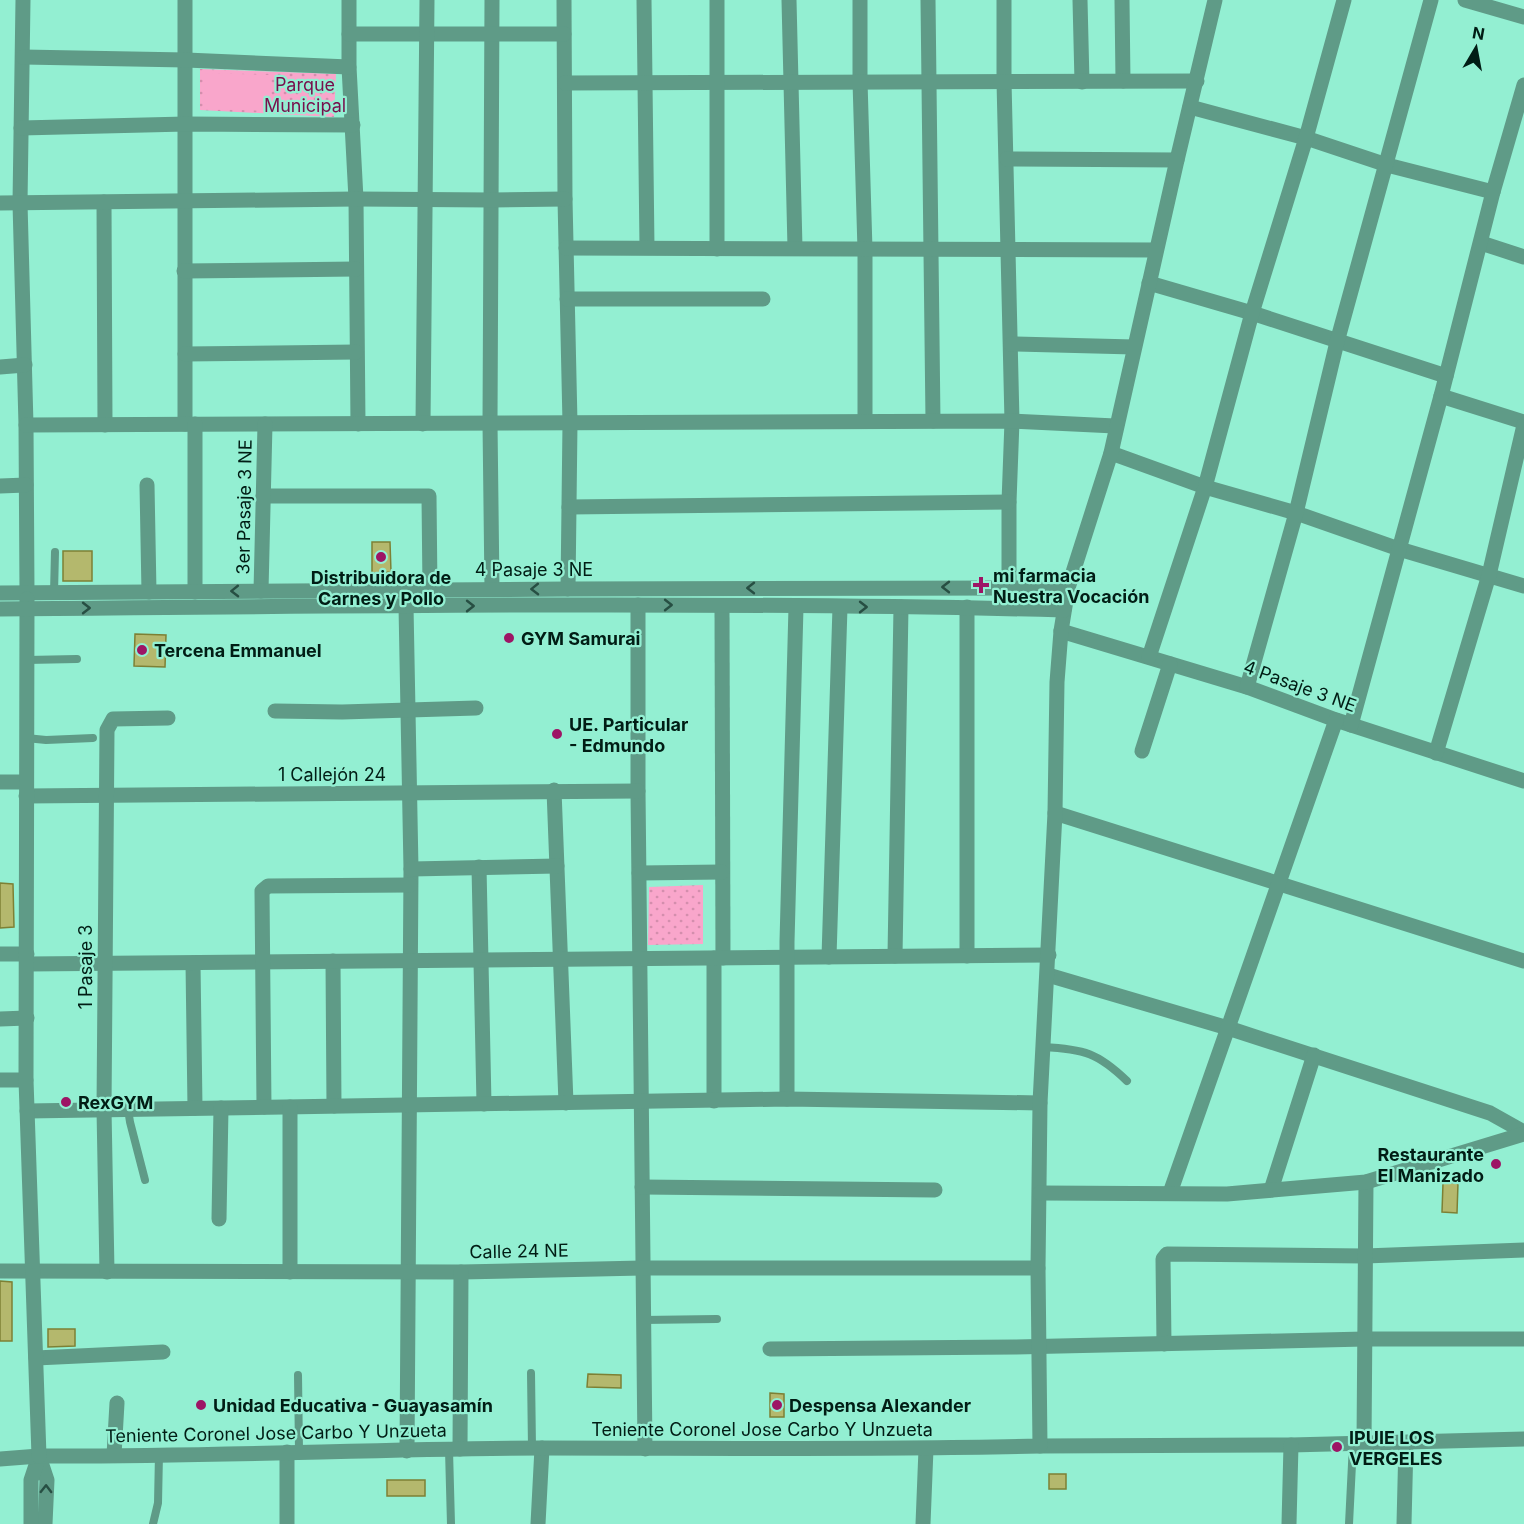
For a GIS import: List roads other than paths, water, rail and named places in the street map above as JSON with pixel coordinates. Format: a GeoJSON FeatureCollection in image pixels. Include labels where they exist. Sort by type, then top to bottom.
{"type":"FeatureCollection","features":[{"type":"Feature","properties":{"kind":"street"},"geometry":{"type":"LineString","coordinates":[[23,0],[20,203],[27,485],[26,1080],[39,1456],[46,1480],[45,1524]]}},
{"type":"Feature","properties":{"kind":"street"},"geometry":{"type":"LineString","coordinates":[[185,0],[185,354],[190,424],[195,592]]}},
{"type":"Feature","properties":{"kind":"street"},"geometry":{"type":"LineString","coordinates":[[348,0],[356,199],[358,424]]}},
{"type":"Feature","properties":{"kind":"street"},"geometry":{"type":"LineString","coordinates":[[423,424],[427,0]]}},
{"type":"Feature","properties":{"kind":"street"},"geometry":{"type":"LineString","coordinates":[[492,0],[490,423],[492,589]]}},
{"type":"Feature","properties":{"kind":"street"},"geometry":{"type":"LineString","coordinates":[[564,0],[565,199],[570,423],[568,589]]}},
{"type":"Feature","properties":{"kind":"street"},"geometry":{"type":"LineString","coordinates":[[644,0],[647,247]]}},
{"type":"Feature","properties":{"kind":"street"},"geometry":{"type":"LineString","coordinates":[[717,0],[717,249]]}},
{"type":"Feature","properties":{"kind":"street"},"geometry":{"type":"LineString","coordinates":[[789,0],[795,248]]}},
{"type":"Feature","properties":{"kind":"street"},"geometry":{"type":"LineString","coordinates":[[860,0],[865,249],[865,422]]}},
{"type":"Feature","properties":{"kind":"street"},"geometry":{"type":"LineString","coordinates":[[928,0],[933,421]]}},
{"type":"Feature","properties":{"kind":"street"},"geometry":{"type":"LineString","coordinates":[[1004,0],[1012,421],[1009,587]]}},
{"type":"Feature","properties":{"kind":"street"},"geometry":{"type":"LineString","coordinates":[[1080,0],[1082,82]]}},
{"type":"Feature","properties":{"kind":"street"},"geometry":{"type":"LineString","coordinates":[[1122,0],[1123,81]]}},
{"type":"Feature","properties":{"kind":"street"},"geometry":{"type":"LineString","coordinates":[[1040,1446],[1038,1268],[1040,1103],[1055,813],[1057,682],[1061,631],[1068,588],[1111,453],[1115,426],[1215,0]]}},
{"type":"Feature","properties":{"kind":"street"},"geometry":{"type":"LineString","coordinates":[[1149,657],[1205,487],[1252,313],[1306,138],[1344,0]]}},
{"type":"Feature","properties":{"kind":"street"},"geometry":{"type":"LineString","coordinates":[[1247,687],[1296,513],[1337,342],[1431,0]]}},
{"type":"Feature","properties":{"kind":"street"},"geometry":{"type":"LineString","coordinates":[[1465,0],[1524,17]]}},
{"type":"Feature","properties":{"kind":"street"},"geometry":{"type":"LineString","coordinates":[[349,34],[564,34]]}},
{"type":"Feature","properties":{"kind":"street"},"geometry":{"type":"LineString","coordinates":[[23,57],[186,60],[349,67]]}},
{"type":"Feature","properties":{"kind":"street"},"geometry":{"type":"LineString","coordinates":[[565,83],[1197,81]]}},
{"type":"Feature","properties":{"kind":"street"},"geometry":{"type":"LineString","coordinates":[[1170,1193],[1279,883],[1343,723],[1399,549],[1493,192],[1524,86]]}},
{"type":"Feature","properties":{"kind":"street"},"geometry":{"type":"LineString","coordinates":[[1190,107],[1306,138],[1387,165],[1493,192]]}},
{"type":"Feature","properties":{"kind":"street"},"geometry":{"type":"LineString","coordinates":[[21,128],[186,124],[353,124]]}},
{"type":"Feature","properties":{"kind":"street"},"geometry":{"type":"LineString","coordinates":[[1007,159],[1177,160]]}},
{"type":"Feature","properties":{"kind":"street"},"geometry":{"type":"LineString","coordinates":[[0,203],[565,199]]}},
{"type":"Feature","properties":{"kind":"street"},"geometry":{"type":"LineString","coordinates":[[104,202],[105,425]]}},
{"type":"Feature","properties":{"kind":"street"},"geometry":{"type":"LineString","coordinates":[[1481,243],[1524,257]]}},
{"type":"Feature","properties":{"kind":"street"},"geometry":{"type":"LineString","coordinates":[[566,248],[1156,250]]}},
{"type":"Feature","properties":{"kind":"street"},"geometry":{"type":"LineString","coordinates":[[184,271],[356,269]]}},
{"type":"Feature","properties":{"kind":"street"},"geometry":{"type":"LineString","coordinates":[[1149,283],[1252,313],[1446,376]]}},
{"type":"Feature","properties":{"kind":"street"},"geometry":{"type":"LineString","coordinates":[[567,299],[763,299]]}},
{"type":"Feature","properties":{"kind":"street"},"geometry":{"type":"LineString","coordinates":[[1011,344],[1134,347]]}},
{"type":"Feature","properties":{"kind":"street"},"geometry":{"type":"LineString","coordinates":[[185,354],[356,352]]}},
{"type":"Feature","properties":{"kind":"street"},"geometry":{"type":"LineString","coordinates":[[0,368],[25,365]]}},
{"type":"Feature","properties":{"kind":"street"},"geometry":{"type":"LineString","coordinates":[[1436,753],[1489,575],[1524,424],[1441,396]]}},
{"type":"Feature","properties":{"kind":"street"},"geometry":{"type":"LineString","coordinates":[[26,425],[1012,421],[1115,426]]}},
{"type":"Feature","properties":{"kind":"street","name":"3er Pasaje 3 NE"},"geometry":{"type":"LineString","coordinates":[[261,591],[265,424]]}},
{"type":"Feature","properties":{"kind":"street"},"geometry":{"type":"LineString","coordinates":[[1111,453],[1205,487],[1296,513],[1399,549],[1524,586]]}},
{"type":"Feature","properties":{"kind":"street"},"geometry":{"type":"LineString","coordinates":[[0,486],[27,485]]}},
{"type":"Feature","properties":{"kind":"street"},"geometry":{"type":"LineString","coordinates":[[147,485],[149,592]]}},
{"type":"Feature","properties":{"kind":"street"},"geometry":{"type":"LineString","coordinates":[[263,496],[429,496],[430,590]]}},
{"type":"Feature","properties":{"kind":"street"},"geometry":{"type":"LineString","coordinates":[[569,507],[1009,502]]}},
{"type":"Feature","properties":{"kind":"street","name":"4 Pasaje 3 NE"},"geometry":{"type":"LineString","coordinates":[[0,593],[1068,588]]}},
{"type":"Feature","properties":{"kind":"street"},"geometry":{"type":"LineString","coordinates":[[638,605],[645,1449]]}},
{"type":"Feature","properties":{"kind":"street","name":"4 Pasaje 3 NE"},"geometry":{"type":"LineString","coordinates":[[0,609],[638,605],[967,607],[1064,610]]}},
{"type":"Feature","properties":{"kind":"street"},"geometry":{"type":"LineString","coordinates":[[406,606],[411,869],[407,1451]]}},
{"type":"Feature","properties":{"kind":"street"},"geometry":{"type":"LineString","coordinates":[[714,1101],[722,872],[722,606]]}},
{"type":"Feature","properties":{"kind":"street"},"geometry":{"type":"LineString","coordinates":[[787,1100],[787,957],[796,607]]}},
{"type":"Feature","properties":{"kind":"street"},"geometry":{"type":"LineString","coordinates":[[829,957],[840,607]]}},
{"type":"Feature","properties":{"kind":"street"},"geometry":{"type":"LineString","coordinates":[[896,956],[901,607]]}},
{"type":"Feature","properties":{"kind":"street"},"geometry":{"type":"LineString","coordinates":[[967,607],[967,956]]}},
{"type":"Feature","properties":{"kind":"street","name":"4 Pasaje 3 NE"},"geometry":{"type":"LineString","coordinates":[[1061,631],[1247,687],[1343,723],[1524,781]]}},
{"type":"Feature","properties":{"kind":"street"},"geometry":{"type":"LineString","coordinates":[[1142,751],[1170,664]]}},
{"type":"Feature","properties":{"kind":"street"},"geometry":{"type":"LineString","coordinates":[[275,711],[342,712],[476,708]]}},
{"type":"Feature","properties":{"kind":"street","name":"1 Pasaje 3"},"geometry":{"type":"LineString","coordinates":[[107,1272],[104,1109],[108,730],[113,719],[168,718]]}},
{"type":"Feature","properties":{"kind":"street","name":"1 Callejón 24"},"geometry":{"type":"LineString","coordinates":[[0,782],[26,789],[106,795],[638,791]]}},
{"type":"Feature","properties":{"kind":"street"},"geometry":{"type":"LineString","coordinates":[[554,790],[566,1103]]}},
{"type":"Feature","properties":{"kind":"street"},"geometry":{"type":"LineString","coordinates":[[1055,813],[1524,961]]}},
{"type":"Feature","properties":{"kind":"street"},"geometry":{"type":"LineString","coordinates":[[411,869],[557,866]]}},
{"type":"Feature","properties":{"kind":"street"},"geometry":{"type":"LineString","coordinates":[[479,867],[484,1104]]}},
{"type":"Feature","properties":{"kind":"street"},"geometry":{"type":"LineString","coordinates":[[639,873],[722,872]]}},
{"type":"Feature","properties":{"kind":"street"},"geometry":{"type":"LineString","coordinates":[[264,1107],[262,891],[268,886],[410,885]]}},
{"type":"Feature","properties":{"kind":"street"},"geometry":{"type":"LineString","coordinates":[[0,954],[27,959],[105,963],[194,963],[1048,954]]}},
{"type":"Feature","properties":{"kind":"street"},"geometry":{"type":"LineString","coordinates":[[333,961],[334,1106]]}},
{"type":"Feature","properties":{"kind":"street"},"geometry":{"type":"LineString","coordinates":[[194,963],[195,1108]]}},
{"type":"Feature","properties":{"kind":"street"},"geometry":{"type":"LineString","coordinates":[[1047,975],[1228,1028],[1490,1113],[1524,1133]]}},
{"type":"Feature","properties":{"kind":"street"},"geometry":{"type":"LineString","coordinates":[[0,1019],[27,1018]]}},
{"type":"Feature","properties":{"kind":"street"},"geometry":{"type":"LineString","coordinates":[[1270,1190],[1314,1055]]}},
{"type":"Feature","properties":{"kind":"street"},"geometry":{"type":"LineString","coordinates":[[0,1080],[26,1080]]}},
{"type":"Feature","properties":{"kind":"street"},"geometry":{"type":"LineString","coordinates":[[27,1110],[641,1101],[1040,1103]]}},
{"type":"Feature","properties":{"kind":"street"},"geometry":{"type":"LineString","coordinates":[[290,1107],[290,1272]]}},
{"type":"Feature","properties":{"kind":"street"},"geometry":{"type":"LineString","coordinates":[[219,1219],[221,1108]]}},
{"type":"Feature","properties":{"kind":"street"},"geometry":{"type":"LineString","coordinates":[[1040,1193],[1227,1194],[1365,1182],[1524,1133]]}},
{"type":"Feature","properties":{"kind":"street"},"geometry":{"type":"LineString","coordinates":[[1359,1443],[1365,1339],[1365,1182]]}},
{"type":"Feature","properties":{"kind":"street"},"geometry":{"type":"LineString","coordinates":[[642,1187],[935,1190]]}},
{"type":"Feature","properties":{"kind":"street"},"geometry":{"type":"LineString","coordinates":[[1164,1344],[1163,1258],[1167,1254],[1365,1256],[1524,1250]]}},
{"type":"Feature","properties":{"kind":"street","name":"Calle 24 NE"},"geometry":{"type":"LineString","coordinates":[[0,1271],[461,1272],[642,1268],[1038,1268]]}},
{"type":"Feature","properties":{"kind":"street"},"geometry":{"type":"LineString","coordinates":[[454,1449],[461,1272]]}},
{"type":"Feature","properties":{"kind":"street"},"geometry":{"type":"LineString","coordinates":[[770,1349],[1040,1347],[1365,1339],[1524,1339]]}},
{"type":"Feature","properties":{"kind":"street"},"geometry":{"type":"LineString","coordinates":[[36,1358],[163,1352]]}},
{"type":"Feature","properties":{"kind":"street"},"geometry":{"type":"LineString","coordinates":[[114,1455],[117,1403]]}},
{"type":"Feature","properties":{"kind":"street","name":"Teniente Coronel Jose Carbo Y Unzueta"},"geometry":{"type":"LineString","coordinates":[[0,1459],[39,1456],[454,1449],[926,1449],[1291,1445],[1524,1439]]}},
{"type":"Feature","properties":{"kind":"street"},"geometry":{"type":"LineString","coordinates":[[1404,1524],[1407,1443]]}},
{"type":"Feature","properties":{"kind":"street"},"geometry":{"type":"LineString","coordinates":[[1289,1524],[1291,1445]]}},
{"type":"Feature","properties":{"kind":"street"},"geometry":{"type":"LineString","coordinates":[[537,1448],[538,1524]]}},
{"type":"Feature","properties":{"kind":"street"},"geometry":{"type":"LineString","coordinates":[[923,1524],[926,1449]]}},
{"type":"Feature","properties":{"kind":"street"},"geometry":{"type":"LineString","coordinates":[[287,1524],[293,1452]]}},
{"type":"Feature","properties":{"kind":"street"},"geometry":{"type":"LineString","coordinates":[[31,1524],[31,1480],[39,1456]]}},
{"type":"Feature","properties":{"kind":"lane"},"geometry":{"type":"LineString","coordinates":[[54,593],[55,552]]}},
{"type":"Feature","properties":{"kind":"lane"},"geometry":{"type":"LineString","coordinates":[[27,660],[77,658]]}},
{"type":"Feature","properties":{"kind":"lane"},"geometry":{"type":"LineString","coordinates":[[26,738],[46,740],[93,738]]}},
{"type":"Feature","properties":{"kind":"lane"},"geometry":{"type":"LineString","coordinates":[[1043,1047],[1089,1053],[1109,1063],[1127,1081]]}},
{"type":"Feature","properties":{"kind":"lane"},"geometry":{"type":"LineString","coordinates":[[129,1109],[130,1122],[145,1180]]}},
{"type":"Feature","properties":{"kind":"lane"},"geometry":{"type":"LineString","coordinates":[[643,1320],[717,1319]]}},
{"type":"Feature","properties":{"kind":"lane"},"geometry":{"type":"LineString","coordinates":[[531,1373],[537,1448]]}},
{"type":"Feature","properties":{"kind":"lane"},"geometry":{"type":"LineString","coordinates":[[293,1452],[298,1375]]}},
{"type":"Feature","properties":{"kind":"lane"},"geometry":{"type":"LineString","coordinates":[[1349,1524],[1359,1443]]}},
{"type":"Feature","properties":{"kind":"lane"},"geometry":{"type":"LineString","coordinates":[[451,1524],[454,1449]]}},
{"type":"Feature","properties":{"kind":"lane"},"geometry":{"type":"LineString","coordinates":[[153,1524],[158,1503],[159,1454]]}},
{"type":"Feature","properties":{"kind":"place","name":"Distribuidora de Carnes y Pollo"},"geometry":{"type":"Point","coordinates":[381,557]}},
{"type":"Feature","properties":{"kind":"place","name":"mi farmacia Nuestra Vocación"},"geometry":{"type":"Point","coordinates":[981,585]}},
{"type":"Feature","properties":{"kind":"place","name":"GYM Samurai"},"geometry":{"type":"Point","coordinates":[509,638]}},
{"type":"Feature","properties":{"kind":"place","name":"Tercena Emmanuel"},"geometry":{"type":"Point","coordinates":[142,650]}},
{"type":"Feature","properties":{"kind":"place","name":"UE. Particular - Edmundo"},"geometry":{"type":"Point","coordinates":[557,734]}},
{"type":"Feature","properties":{"kind":"place","name":"RexGYM"},"geometry":{"type":"Point","coordinates":[66,1102]}},
{"type":"Feature","properties":{"kind":"place","name":"Restaurante El Manizado"},"geometry":{"type":"Point","coordinates":[1496,1164]}},
{"type":"Feature","properties":{"kind":"place","name":"Unidad Educativa - Guayasamín"},"geometry":{"type":"Point","coordinates":[201,1405]}},
{"type":"Feature","properties":{"kind":"place","name":"Despensa Alexander"},"geometry":{"type":"Point","coordinates":[777,1405]}},
{"type":"Feature","properties":{"kind":"place","name":"IPUIE LOS VERGELES"},"geometry":{"type":"Point","coordinates":[1337,1447]}},
{"type":"Feature","properties":{"kind":"park label","name":"Parque Municipal"},"geometry":{"type":"Point","coordinates":[305,94]}}]}
